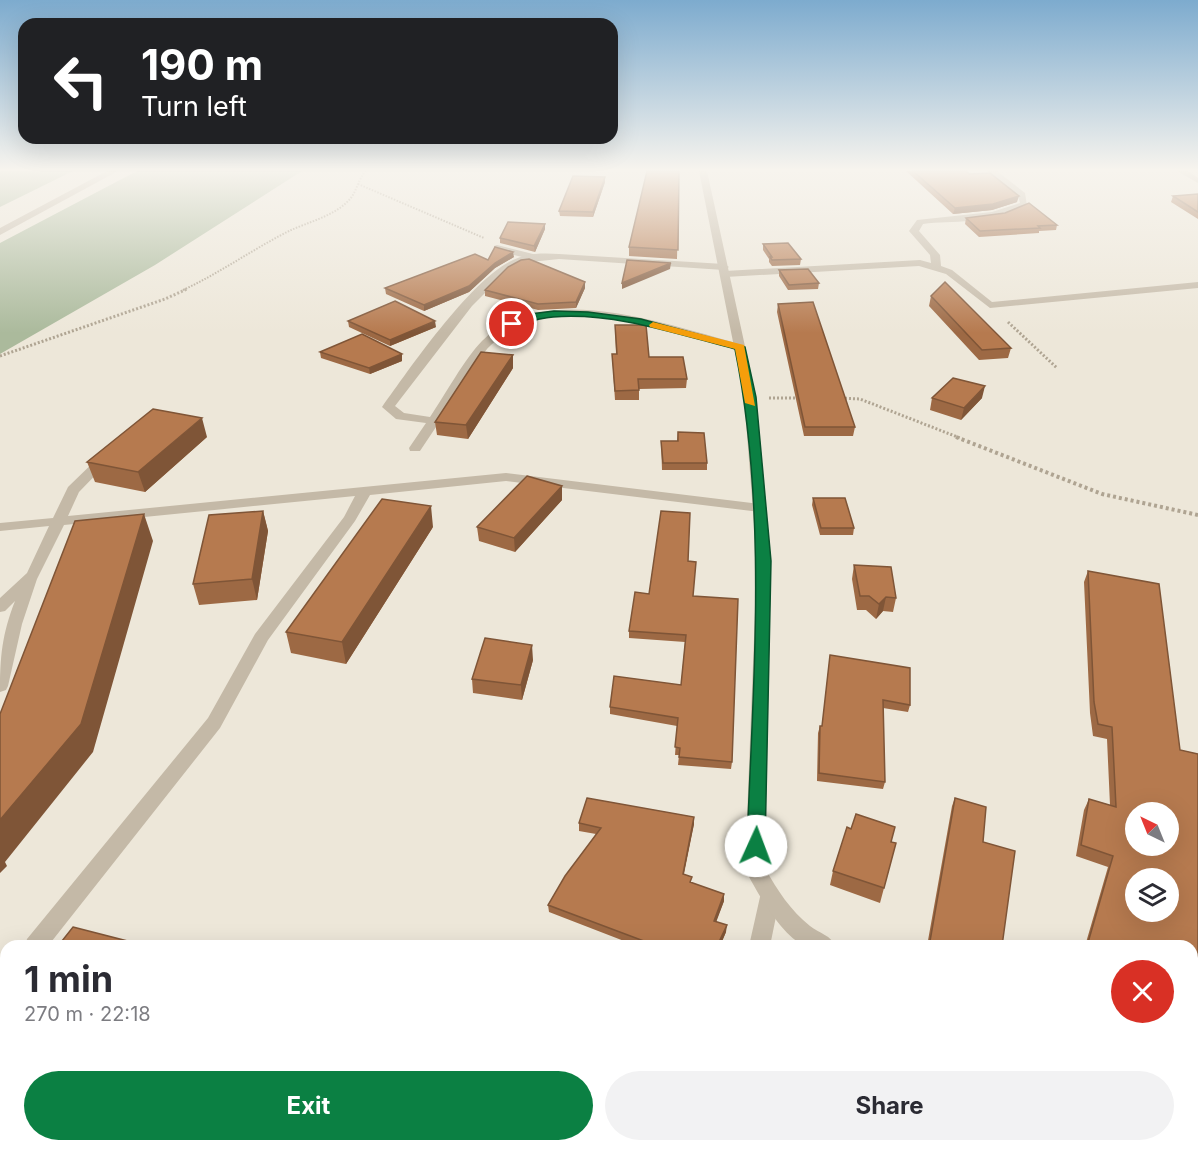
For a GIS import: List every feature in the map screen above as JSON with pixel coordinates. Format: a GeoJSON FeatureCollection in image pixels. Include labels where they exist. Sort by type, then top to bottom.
{"type":"FeatureCollection","features":[{"type":"Feature","properties":{"kind":"street"},"geometry":{"type":"LineString","coordinates":[[0,232],[14,225]]}},
{"type":"Feature","properties":{"kind":"street"},"geometry":{"type":"LineString","coordinates":[[714,225],[750,397],[764,561],[755,869],[770,897],[807,938],[812,940]]}},
{"type":"Feature","properties":{"kind":"street"},"geometry":{"type":"LineString","coordinates":[[918,225],[914,231],[934,255],[936,266]]}},
{"type":"Feature","properties":{"kind":"street"},"geometry":{"type":"LineString","coordinates":[[497,248],[534,257],[724,271],[899,263],[936,266],[950,272],[990,305],[1198,285]]}},
{"type":"Feature","properties":{"kind":"street"},"geometry":{"type":"LineString","coordinates":[[434,421],[400,416],[388,406],[450,326],[496,274],[517,261],[534,257]]}},
{"type":"Feature","properties":{"kind":"street"},"geometry":{"type":"LineString","coordinates":[[415,448],[487,342],[512,324],[533,316],[588,314],[641,322],[740,347]]}},
{"type":"Feature","properties":{"kind":"street"},"geometry":{"type":"LineString","coordinates":[[0,686],[14,624],[33,575],[73,490],[110,454]]}},
{"type":"Feature","properties":{"kind":"street"},"geometry":{"type":"LineString","coordinates":[[0,527],[506,477],[760,508]]}},
{"type":"Feature","properties":{"kind":"street"},"geometry":{"type":"LineString","coordinates":[[40,940],[214,723],[261,638],[350,518],[365,491]]}},
{"type":"Feature","properties":{"kind":"street"},"geometry":{"type":"LineString","coordinates":[[0,607],[33,575]]}},
{"type":"Feature","properties":{"kind":"street"},"geometry":{"type":"LineString","coordinates":[[760,940],[770,897]]}},
{"type":"Feature","properties":{"kind":"path"},"geometry":{"type":"LineString","coordinates":[[0,356],[117,317],[193,286],[303,225]]}},
{"type":"Feature","properties":{"kind":"path"},"geometry":{"type":"LineString","coordinates":[[454,225],[485,238],[497,248]]}},
{"type":"Feature","properties":{"kind":"path"},"geometry":{"type":"LineString","coordinates":[[990,305],[1057,368]]}},
{"type":"Feature","properties":{"kind":"path"},"geometry":{"type":"LineString","coordinates":[[750,397],[802,398]]}},
{"type":"Feature","properties":{"kind":"path"},"geometry":{"type":"LineString","coordinates":[[837,398],[860,399],[1102,494],[1198,515]]}},
{"type":"Feature","properties":{"kind":"green space"},"geometry":{"type":"Polygon","coordinates":[[[35,225],[218,225],[155,265],[0,354],[0,243],[35,225]]]}},
{"type":"Feature","properties":{"kind":"building"},"geometry":{"type":"Polygon","coordinates":[[[507,225],[545,225],[534,246],[500,238],[507,225]]]}},
{"type":"Feature","properties":{"kind":"building"},"geometry":{"type":"Polygon","coordinates":[[[634,225],[678,225],[678,250],[629,247],[634,225]]]}},
{"type":"Feature","properties":{"kind":"building"},"geometry":{"type":"Polygon","coordinates":[[[973,225],[1057,225],[1038,226],[1040,228],[980,231],[973,225]]]}},
{"type":"Feature","properties":{"kind":"building"},"geometry":{"type":"Polygon","coordinates":[[[788,243],[801,259],[772,260],[763,244],[788,243]]]}},
{"type":"Feature","properties":{"kind":"building"},"geometry":{"type":"Polygon","coordinates":[[[495,247],[513,252],[495,263],[469,286],[424,305],[385,288],[475,254],[488,260],[495,247]]]}},
{"type":"Feature","properties":{"kind":"building"},"geometry":{"type":"Polygon","coordinates":[[[529,259],[585,282],[576,302],[538,304],[485,290],[508,267],[521,260],[529,259]]]}},
{"type":"Feature","properties":{"kind":"building"},"geometry":{"type":"Polygon","coordinates":[[[627,260],[671,263],[622,283],[627,260]]]}},
{"type":"Feature","properties":{"kind":"building"},"geometry":{"type":"Polygon","coordinates":[[[808,269],[819,283],[789,285],[779,270],[808,269]]]}},
{"type":"Feature","properties":{"kind":"building"},"geometry":{"type":"Polygon","coordinates":[[[945,282],[1011,348],[982,350],[931,296],[945,282]]]}},
{"type":"Feature","properties":{"kind":"building"},"geometry":{"type":"Polygon","coordinates":[[[395,301],[435,321],[390,340],[348,321],[395,301]]]}},
{"type":"Feature","properties":{"kind":"building"},"geometry":{"type":"Polygon","coordinates":[[[813,302],[855,427],[805,427],[778,304],[813,302]]]}},
{"type":"Feature","properties":{"kind":"building"},"geometry":{"type":"Polygon","coordinates":[[[615,325],[646,325],[649,357],[683,357],[687,379],[638,379],[639,390],[615,391],[612,354],[617,354],[615,325]]]}},
{"type":"Feature","properties":{"kind":"building"},"geometry":{"type":"Polygon","coordinates":[[[362,334],[402,354],[369,368],[320,352],[362,334]]]}},
{"type":"Feature","properties":{"kind":"building"},"geometry":{"type":"Polygon","coordinates":[[[481,352],[513,355],[466,425],[435,422],[481,352]]]}},
{"type":"Feature","properties":{"kind":"building"},"geometry":{"type":"Polygon","coordinates":[[[953,378],[985,386],[964,408],[932,398],[953,378]]]}},
{"type":"Feature","properties":{"kind":"building"},"geometry":{"type":"Polygon","coordinates":[[[153,409],[202,418],[138,472],[87,462],[153,409]]]}},
{"type":"Feature","properties":{"kind":"building"},"geometry":{"type":"Polygon","coordinates":[[[678,432],[704,433],[707,463],[663,463],[661,441],[678,441],[678,432]]]}},
{"type":"Feature","properties":{"kind":"building"},"geometry":{"type":"Polygon","coordinates":[[[527,476],[562,486],[514,538],[477,527],[527,476]]]}},
{"type":"Feature","properties":{"kind":"building"},"geometry":{"type":"Polygon","coordinates":[[[813,498],[845,498],[854,528],[821,528],[813,498]]]}},
{"type":"Feature","properties":{"kind":"building"},"geometry":{"type":"Polygon","coordinates":[[[382,499],[431,506],[342,642],[286,632],[382,499]]]}},
{"type":"Feature","properties":{"kind":"building"},"geometry":{"type":"Polygon","coordinates":[[[263,511],[252,579],[193,584],[209,515],[263,511]]]}},
{"type":"Feature","properties":{"kind":"building"},"geometry":{"type":"Polygon","coordinates":[[[661,511],[690,513],[688,561],[696,562],[693,596],[738,599],[732,762],[679,757],[680,748],[675,747],[678,718],[610,707],[614,676],[681,685],[686,635],[629,631],[635,592],[649,594],[661,511]]]}},
{"type":"Feature","properties":{"kind":"building"},"geometry":{"type":"Polygon","coordinates":[[[144,514],[81,724],[0,820],[0,714],[75,521],[144,514]]]}},
{"type":"Feature","properties":{"kind":"building"},"geometry":{"type":"Polygon","coordinates":[[[854,565],[891,567],[896,598],[886,597],[879,604],[869,596],[860,596],[854,565]]]}},
{"type":"Feature","properties":{"kind":"building"},"geometry":{"type":"Polygon","coordinates":[[[1088,571],[1159,584],[1180,750],[1198,754],[1198,940],[1089,940],[1113,856],[1081,845],[1089,799],[1116,807],[1112,727],[1098,724],[1094,702],[1088,571]]]}},
{"type":"Feature","properties":{"kind":"building"},"geometry":{"type":"Polygon","coordinates":[[[485,638],[532,645],[521,685],[472,679],[485,638]]]}},
{"type":"Feature","properties":{"kind":"building"},"geometry":{"type":"Polygon","coordinates":[[[830,655],[910,668],[910,705],[883,700],[885,782],[819,773],[820,726],[822,726],[830,655]]]}},
{"type":"Feature","properties":{"kind":"building"},"geometry":{"type":"Polygon","coordinates":[[[587,798],[694,817],[683,874],[692,877],[690,882],[724,894],[714,921],[727,925],[720,940],[641,940],[548,905],[565,876],[601,828],[579,823],[587,798]]]}},
{"type":"Feature","properties":{"kind":"building"},"geometry":{"type":"Polygon","coordinates":[[[955,798],[986,807],[983,842],[1015,851],[1003,940],[930,940],[955,798]]]}},
{"type":"Feature","properties":{"kind":"building"},"geometry":{"type":"Polygon","coordinates":[[[856,814],[895,827],[891,842],[896,843],[884,888],[833,871],[847,827],[851,829],[856,814]]]}},
{"type":"Feature","properties":{"kind":"building"},"geometry":{"type":"Polygon","coordinates":[[[73,927],[123,940],[63,940],[73,927]]]}},
{"type":"Feature","properties":{"kind":"slow traffic"},"geometry":{"type":"LineString","coordinates":[[653,325],[740,347],[751,403]]}},
{"type":"Feature","properties":{"kind":"route"},"geometry":{"type":"LineString","coordinates":[[512,324],[533,316],[588,314],[641,322],[740,347],[750,397],[764,561],[756,846]]}}]}
